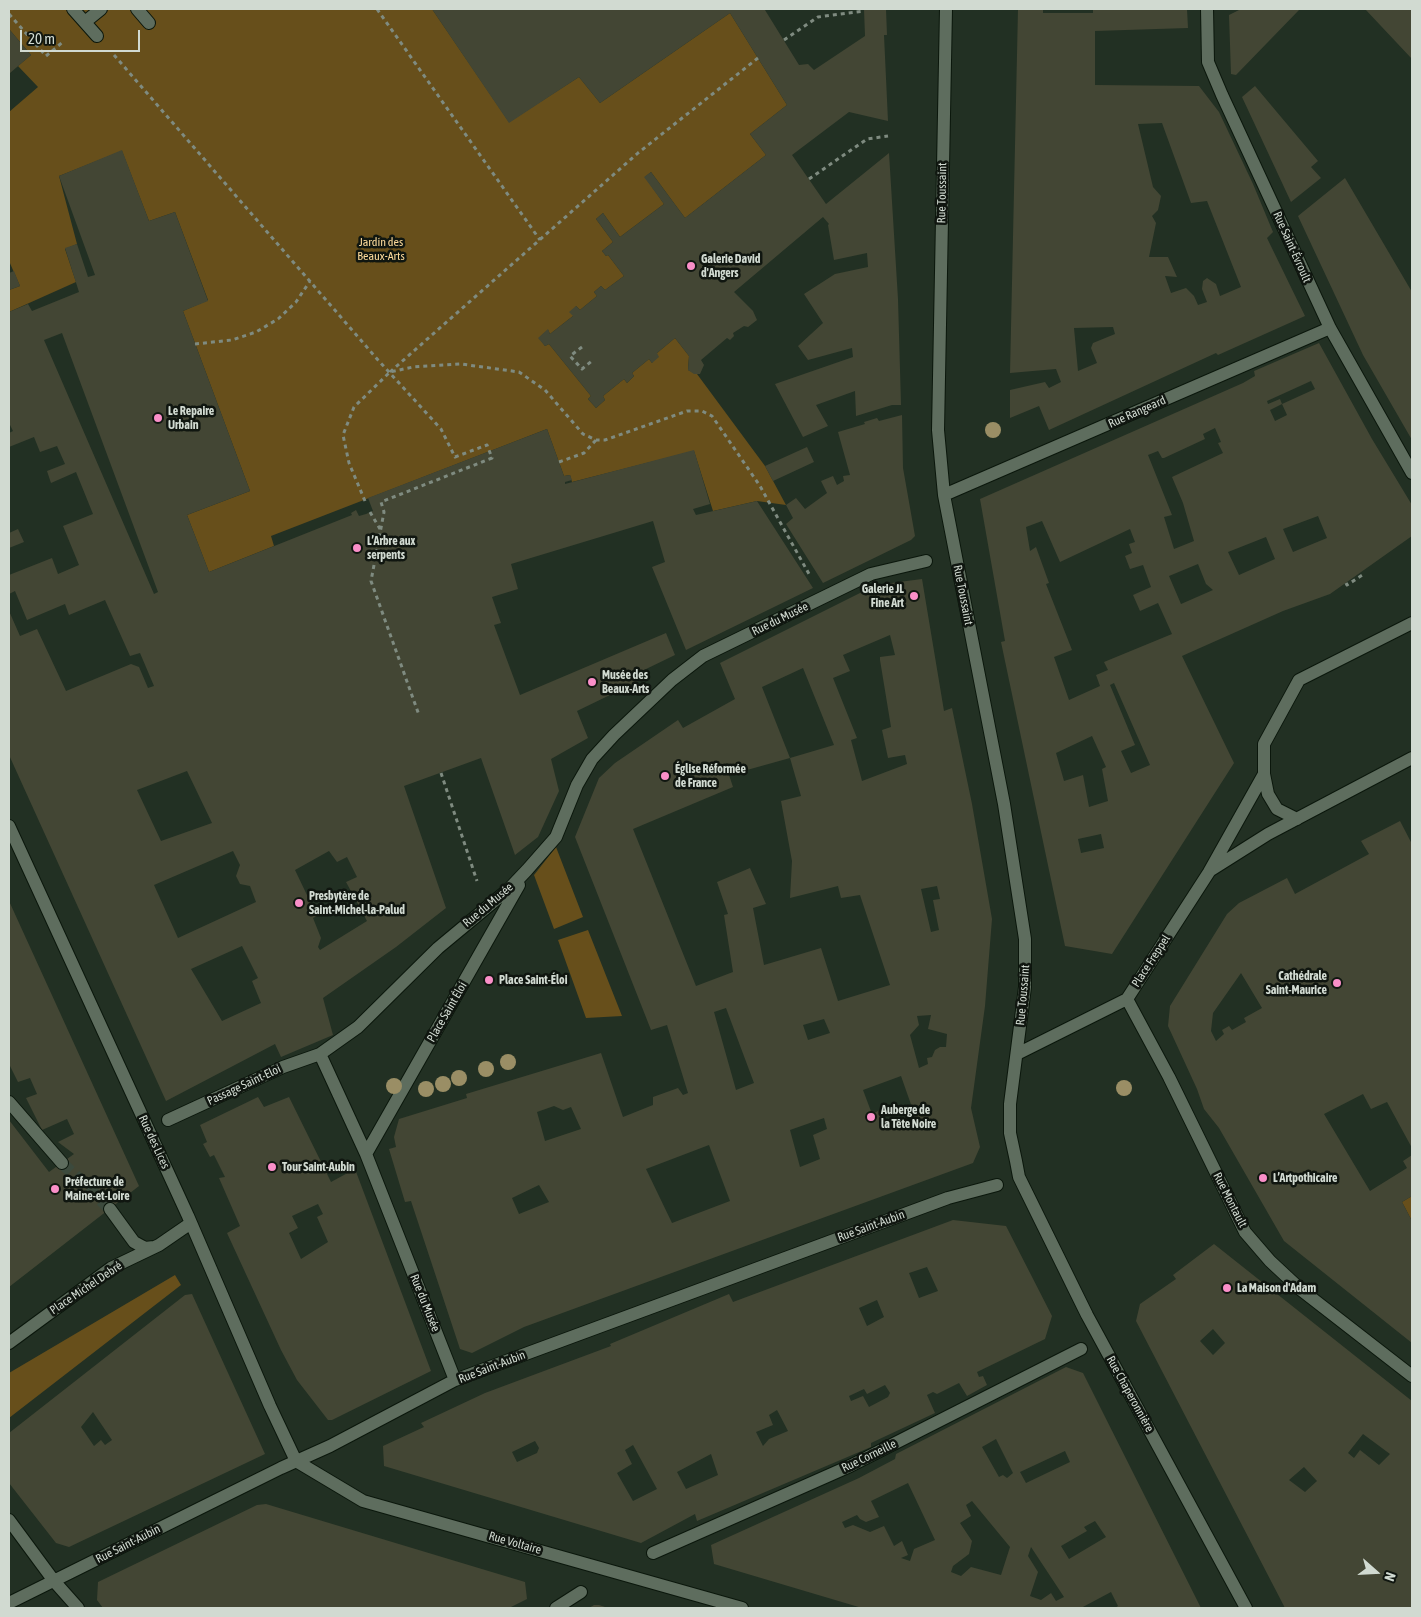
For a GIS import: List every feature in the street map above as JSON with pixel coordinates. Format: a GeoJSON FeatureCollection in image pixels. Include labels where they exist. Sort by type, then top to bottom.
{"type":"FeatureCollection","features":[{"type":"Feature","properties":{"kind":"street"},"geometry":{"type":"LineString","coordinates":[[73,9],[97,36]]}},
{"type":"Feature","properties":{"kind":"street"},"geometry":{"type":"LineString","coordinates":[[85,22],[100,9]]}},
{"type":"Feature","properties":{"kind":"street"},"geometry":{"type":"LineString","coordinates":[[138,9],[149,23]]}},
{"type":"Feature","properties":{"kind":"street","name":"Rue Toussaint"},"geometry":{"type":"LineString","coordinates":[[946,9],[938,421],[944,495],[1004,804],[1025,939],[1025,987],[1010,1104],[1010,1133],[1018,1177]]}},
{"type":"Feature","properties":{"kind":"street","name":"Rue Saint-Évroult"},"geometry":{"type":"LineString","coordinates":[[1207,9],[1208,62],[1330,328],[1412,473]]}},
{"type":"Feature","properties":{"kind":"street","name":"Rue Rangeard"},"geometry":{"type":"LineString","coordinates":[[944,495],[1330,328]]}},
{"type":"Feature","properties":{"kind":"street","name":"Rue du Musée"},"geometry":{"type":"LineString","coordinates":[[455,1380],[366,1154],[320,1054],[358,1027],[438,948],[486,908],[527,870],[556,837],[577,785],[592,759],[614,735],[665,687],[703,656],[871,574],[926,561]]}},
{"type":"Feature","properties":{"kind":"street","name":"Place Freppel"},"geometry":{"type":"LineString","coordinates":[[1297,819],[1277,809],[1268,794],[1264,774],[1264,744],[1299,680],[1412,623]]}},
{"type":"Feature","properties":{"kind":"street","name":"Place Freppel"},"geometry":{"type":"LineString","coordinates":[[1209,872],[1297,819],[1412,758]]}},
{"type":"Feature","properties":{"kind":"street","name":"Place Freppel"},"geometry":{"type":"LineString","coordinates":[[1017,1054],[1127,999],[1209,872],[1264,774]]}},
{"type":"Feature","properties":{"kind":"street","name":"Rue des Lices"},"geometry":{"type":"LineString","coordinates":[[9,826],[191,1223],[296,1461]]}},
{"type":"Feature","properties":{"kind":"street","name":"Place Saint Éloi"},"geometry":{"type":"LineString","coordinates":[[366,1154],[527,870]]}},
{"type":"Feature","properties":{"kind":"street","name":"Rue Montault"},"geometry":{"type":"LineString","coordinates":[[1127,999],[1169,1078],[1245,1232],[1270,1261],[1300,1289],[1412,1376]]}},
{"type":"Feature","properties":{"kind":"street","name":"Passage Saint-Eloi"},"geometry":{"type":"LineString","coordinates":[[168,1120],[283,1067],[320,1054]]}},
{"type":"Feature","properties":{"kind":"street"},"geometry":{"type":"LineString","coordinates":[[9,1102],[62,1163]]}},
{"type":"Feature","properties":{"kind":"street","name":"Rue Chaperonnière"},"geometry":{"type":"LineString","coordinates":[[1018,1177],[1087,1315],[1246,1608]]}},
{"type":"Feature","properties":{"kind":"street","name":"Rue Saint-Aubin"},"geometry":{"type":"LineString","coordinates":[[9,1602],[330,1446],[455,1380],[948,1198],[998,1185]]}},
{"type":"Feature","properties":{"kind":"street"},"geometry":{"type":"LineString","coordinates":[[110,1209],[139,1246],[151,1248],[159,1245]]}},
{"type":"Feature","properties":{"kind":"street","name":"Place Michel Debré"},"geometry":{"type":"LineString","coordinates":[[9,1343],[111,1268],[159,1245],[191,1223]]}},
{"type":"Feature","properties":{"kind":"street","name":"Rue Corneille"},"geometry":{"type":"LineString","coordinates":[[653,1554],[850,1466],[1081,1349]]}},
{"type":"Feature","properties":{"kind":"street","name":"Rue Voltaire"},"geometry":{"type":"LineString","coordinates":[[296,1461],[363,1501],[742,1608]]}},
{"type":"Feature","properties":{"kind":"street"},"geometry":{"type":"LineString","coordinates":[[9,1520],[54,1581],[78,1608]]}},
{"type":"Feature","properties":{"kind":"street"},"geometry":{"type":"LineString","coordinates":[[556,1608],[581,1592]]}},
{"type":"Feature","properties":{"kind":"path"},"geometry":{"type":"LineString","coordinates":[[377,9],[540,240]]}},
{"type":"Feature","properties":{"kind":"path"},"geometry":{"type":"LineString","coordinates":[[784,40],[818,17],[864,11]]}},
{"type":"Feature","properties":{"kind":"path"},"geometry":{"type":"LineString","coordinates":[[9,14],[46,56],[85,22]]}},
{"type":"Feature","properties":{"kind":"path"},"geometry":{"type":"LineString","coordinates":[[97,36],[441,429],[455,457],[487,444],[492,458],[381,502],[384,512],[371,581],[419,714]]}},
{"type":"Feature","properties":{"kind":"path"},"geometry":{"type":"LineString","coordinates":[[364,501],[349,464],[344,435],[354,407],[390,372],[638,153],[758,58]]}},
{"type":"Feature","properties":{"kind":"path"},"geometry":{"type":"LineString","coordinates":[[809,179],[867,140],[888,136]]}},
{"type":"Feature","properties":{"kind":"path"},"geometry":{"type":"LineString","coordinates":[[195,344],[232,340],[256,332],[278,319],[296,302],[310,281]]}},
{"type":"Feature","properties":{"kind":"path"},"geometry":{"type":"LineString","coordinates":[[582,347],[570,356],[582,369],[593,360]]}},
{"type":"Feature","properties":{"kind":"path"},"geometry":{"type":"LineString","coordinates":[[390,372],[413,367],[460,364],[519,372],[545,390],[583,434],[596,440],[605,440],[687,411],[702,411],[712,416],[760,486],[802,564]]}},
{"type":"Feature","properties":{"kind":"path"},"geometry":{"type":"LineString","coordinates":[[559,462],[584,453],[596,440]]}},
{"type":"Feature","properties":{"kind":"path"},"geometry":{"type":"LineString","coordinates":[[370,512],[380,529]]}},
{"type":"Feature","properties":{"kind":"path"},"geometry":{"type":"LineString","coordinates":[[1346,583],[1346,585],[1364,574]]}},
{"type":"Feature","properties":{"kind":"path"},"geometry":{"type":"LineString","coordinates":[[441,773],[486,908]]}},
{"type":"Feature","properties":{"kind":"green space","name":"Jardin des Beaux-Arts"},"geometry":{"type":"Polygon","coordinates":[[[9,9],[432,9],[509,122],[579,77],[600,103],[730,13],[787,105],[750,134],[766,155],[685,218],[651,172],[645,177],[664,204],[620,237],[603,213],[596,219],[613,242],[602,251],[606,256],[608,255],[624,276],[605,290],[601,286],[594,292],[597,296],[580,310],[576,306],[573,316],[550,334],[548,330],[539,338],[545,346],[549,344],[591,396],[588,399],[596,408],[605,400],[603,396],[624,379],[627,383],[634,376],[632,373],[649,359],[652,363],[657,353],[675,338],[689,356],[688,370],[697,374],[765,466],[786,505],[757,501],[713,511],[694,451],[572,482],[570,475],[564,476],[547,429],[271,536],[274,546],[209,572],[187,515],[250,491],[183,311],[208,300],[175,212],[149,221],[122,151],[59,176],[77,244],[65,249],[76,282],[9,312],[9,290],[20,286],[9,261],[9,112],[38,87],[18,66],[31,55],[9,29],[9,9]]]}},
{"type":"Feature","properties":{"kind":"green space"},"geometry":{"type":"Polygon","coordinates":[[[556,847],[583,917],[554,929],[534,875],[556,847]]]}},
{"type":"Feature","properties":{"kind":"green space"},"geometry":{"type":"Polygon","coordinates":[[[588,930],[622,1016],[586,1018],[558,940],[588,930]]]}},
{"type":"Feature","properties":{"kind":"green space"},"geometry":{"type":"Polygon","coordinates":[[[1412,1196],[1412,1221],[1402,1202],[1412,1196]]]}},
{"type":"Feature","properties":{"kind":"green space"},"geometry":{"type":"Polygon","coordinates":[[[175,1275],[181,1285],[9,1418],[9,1373],[175,1275]]]}},
{"type":"Feature","properties":{"kind":"building"},"geometry":{"type":"Polygon","coordinates":[[[432,9],[768,9],[765,10],[799,65],[808,64],[814,70],[865,36],[864,9],[886,9],[887,35],[884,35],[888,121],[849,112],[792,155],[826,204],[889,153],[898,299],[901,405],[892,405],[856,416],[855,391],[816,405],[828,426],[803,437],[775,384],[853,357],[852,348],[808,360],[798,346],[823,323],[804,294],[835,274],[868,267],[867,253],[834,260],[829,224],[823,217],[734,292],[753,311],[757,320],[748,327],[744,326],[733,333],[734,336],[730,340],[727,338],[701,360],[704,365],[700,374],[694,374],[688,370],[689,356],[675,338],[657,353],[659,357],[652,363],[649,359],[632,373],[634,376],[627,383],[624,379],[603,396],[605,400],[596,408],[588,399],[591,396],[549,344],[545,346],[538,338],[548,329],[550,334],[573,316],[569,312],[576,306],[580,310],[597,296],[594,292],[601,286],[605,290],[624,276],[608,255],[606,256],[602,251],[613,242],[596,219],[603,213],[620,237],[664,204],[644,177],[651,172],[685,218],[766,155],[750,134],[787,105],[730,13],[600,103],[579,77],[509,123],[432,9]]]}},
{"type":"Feature","properties":{"kind":"building"},"geometry":{"type":"Polygon","coordinates":[[[1018,9],[1043,9],[1043,13],[1093,13],[1093,9],[1187,9],[1188,28],[1095,31],[1095,85],[1199,86],[1219,112],[1253,184],[1273,232],[1267,238],[1305,316],[1218,355],[1216,353],[1049,430],[1039,406],[1010,418],[1010,390],[1045,382],[1049,388],[1061,382],[1056,369],[1010,373],[1018,9]],[[1162,123],[1138,124],[1153,187],[1161,196],[1158,210],[1152,216],[1156,223],[1149,257],[1168,257],[1177,277],[1165,276],[1171,293],[1186,288],[1194,296],[1198,305],[1207,302],[1202,289],[1203,281],[1207,278],[1216,284],[1220,296],[1241,287],[1207,201],[1191,203],[1162,123]],[[1113,327],[1074,328],[1078,371],[1097,363],[1091,348],[1093,343],[1115,334],[1113,327]]]}},
{"type":"Feature","properties":{"kind":"building"},"geometry":{"type":"Polygon","coordinates":[[[1241,9],[1300,9],[1236,75],[1231,74],[1229,15],[1241,9]]]}},
{"type":"Feature","properties":{"kind":"building"},"geometry":{"type":"Polygon","coordinates":[[[1365,9],[1412,9],[1412,59],[1365,9]]]}},
{"type":"Feature","properties":{"kind":"building"},"geometry":{"type":"Polygon","coordinates":[[[9,29],[31,55],[10,73],[9,72],[9,29]]]}},
{"type":"Feature","properties":{"kind":"building"},"geometry":{"type":"Polygon","coordinates":[[[1255,86],[1318,161],[1311,167],[1321,178],[1291,202],[1242,97],[1255,86]]]}},
{"type":"Feature","properties":{"kind":"building"},"geometry":{"type":"Polygon","coordinates":[[[122,150],[149,221],[175,212],[208,301],[183,311],[250,491],[187,515],[209,572],[352,515],[351,513],[356,510],[359,516],[366,514],[373,511],[368,498],[547,429],[564,476],[570,475],[572,480],[565,482],[565,484],[694,450],[710,504],[693,509],[696,515],[757,501],[813,588],[686,650],[652,567],[665,562],[653,521],[511,564],[518,589],[492,597],[501,623],[494,625],[520,695],[666,633],[675,655],[644,670],[647,677],[577,711],[588,738],[551,759],[559,791],[538,837],[515,855],[481,758],[404,786],[446,908],[396,947],[323,998],[333,1035],[281,1057],[275,1044],[166,1101],[9,755],[9,611],[20,636],[37,629],[66,691],[131,664],[139,667],[148,688],[154,686],[140,653],[130,656],[105,600],[69,615],[65,604],[27,620],[15,591],[9,594],[9,575],[52,558],[58,574],[79,565],[63,526],[93,514],[76,472],[51,483],[47,471],[65,464],[57,446],[40,452],[34,437],[9,447],[9,433],[13,431],[9,423],[9,312],[28,304],[32,311],[79,292],[65,248],[77,244],[88,277],[95,275],[59,176],[122,150]],[[62,333],[44,340],[154,594],[158,592],[62,333]],[[187,771],[137,790],[161,841],[212,823],[187,771]],[[233,851],[154,885],[178,938],[256,902],[250,886],[240,884],[236,876],[240,865],[233,851]],[[329,851],[295,870],[317,916],[313,918],[321,938],[318,947],[320,950],[367,921],[346,882],[357,877],[347,857],[337,862],[329,851]],[[242,946],[191,969],[222,1021],[261,1003],[252,981],[258,978],[242,946]]]}},
{"type":"Feature","properties":{"kind":"building"},"geometry":{"type":"Polygon","coordinates":[[[1345,178],[1412,292],[1412,440],[1363,355],[1298,216],[1345,178]]]}},
{"type":"Feature","properties":{"kind":"building"},"geometry":{"type":"Polygon","coordinates":[[[14,271],[20,286],[9,290],[9,273],[14,271]]]}},
{"type":"Feature","properties":{"kind":"building"},"geometry":{"type":"Polygon","coordinates":[[[1319,343],[1372,439],[1412,505],[1412,536],[1330,594],[1283,611],[1182,656],[1234,763],[1112,954],[1065,946],[1001,642],[1005,641],[980,499],[1243,383],[1255,376],[1254,371],[1319,343]],[[1311,381],[1267,401],[1268,404],[1280,399],[1282,404],[1315,389],[1311,381]],[[1282,404],[1270,410],[1275,421],[1287,415],[1282,404]],[[1215,428],[1203,434],[1205,439],[1164,458],[1162,458],[1158,451],[1148,455],[1172,515],[1164,517],[1174,549],[1194,541],[1183,503],[1172,477],[1223,453],[1218,443],[1221,442],[1215,428]],[[1318,516],[1283,529],[1293,552],[1327,538],[1318,516]],[[1042,521],[1026,527],[1030,551],[1036,547],[1049,583],[1046,584],[1072,650],[1054,657],[1069,700],[1100,686],[1096,675],[1108,670],[1104,662],[1172,634],[1158,603],[1140,611],[1133,595],[1151,587],[1143,565],[1130,569],[1125,556],[1132,553],[1129,544],[1135,542],[1130,529],[1060,562],[1042,521]],[[1266,537],[1228,552],[1239,575],[1275,559],[1266,537]],[[1198,564],[1169,576],[1181,604],[1213,590],[1206,584],[1198,564]],[[1114,683],[1110,685],[1135,745],[1121,751],[1131,773],[1150,765],[1114,683]],[[1092,736],[1056,753],[1064,781],[1083,775],[1089,807],[1108,801],[1102,769],[1106,767],[1092,736]],[[1101,834],[1078,839],[1081,853],[1104,848],[1101,834]]]}},
{"type":"Feature","properties":{"kind":"building"},"geometry":{"type":"Polygon","coordinates":[[[902,415],[903,468],[915,536],[911,540],[823,583],[786,524],[793,518],[786,505],[796,498],[805,509],[827,493],[821,481],[833,476],[837,485],[844,481],[843,476],[850,475],[838,432],[865,424],[864,422],[877,418],[879,421],[902,415]]]}},
{"type":"Feature","properties":{"kind":"building"},"geometry":{"type":"Polygon","coordinates":[[[807,447],[814,462],[773,481],[765,466],[807,447]]]}},
{"type":"Feature","properties":{"kind":"building"},"geometry":{"type":"Polygon","coordinates":[[[18,529],[24,542],[9,548],[9,533],[18,529]]]}},
{"type":"Feature","properties":{"kind":"building"},"geometry":{"type":"Polygon","coordinates":[[[922,579],[944,711],[952,708],[972,804],[992,919],[985,1006],[971,1108],[980,1147],[973,1163],[524,1327],[472,1353],[460,1349],[411,1201],[405,1202],[389,1149],[396,1147],[394,1137],[399,1119],[467,1098],[466,1094],[601,1053],[623,1117],[653,1105],[653,1097],[678,1088],[683,1095],[688,1093],[667,1025],[651,1030],[575,837],[599,778],[615,763],[678,720],[683,728],[735,699],[720,663],[876,585],[922,579]],[[890,635],[843,655],[850,671],[833,678],[857,738],[851,740],[862,781],[907,764],[905,755],[888,758],[882,730],[891,727],[880,660],[880,657],[895,655],[890,635]],[[803,668],[762,687],[790,758],[834,745],[803,668]],[[790,758],[729,775],[733,787],[633,829],[696,986],[733,972],[724,915],[728,914],[717,882],[750,868],[766,904],[753,908],[764,965],[821,948],[838,1001],[890,985],[860,895],[841,898],[838,886],[790,898],[792,861],[781,801],[801,796],[790,758]],[[937,886],[921,889],[931,932],[939,930],[933,900],[940,899],[937,886]],[[726,1008],[714,1012],[736,1090],[754,1083],[726,1008]],[[931,1015],[917,1016],[919,1025],[910,1035],[919,1068],[928,1064],[927,1058],[932,1057],[935,1050],[940,1047],[946,1047],[947,1034],[928,1029],[931,1015]],[[824,1019],[803,1025],[808,1040],[830,1033],[824,1019]],[[901,1076],[863,1090],[872,1114],[878,1111],[883,1125],[914,1113],[901,1076]],[[554,1106],[537,1112],[545,1141],[581,1129],[571,1107],[563,1110],[554,1106]],[[824,1118],[790,1130],[800,1167],[820,1159],[813,1135],[827,1129],[824,1118]],[[709,1145],[646,1169],[672,1223],[730,1201],[709,1145]],[[539,1185],[512,1198],[519,1214],[549,1202],[539,1185]]]}},
{"type":"Feature","properties":{"kind":"building","name":"Cathédrale Saint-Maurice"},"geometry":{"type":"Polygon","coordinates":[[[1400,821],[1412,844],[1412,1148],[1387,1102],[1371,1109],[1363,1094],[1324,1114],[1370,1191],[1407,1168],[1403,1161],[1412,1155],[1412,1196],[1402,1202],[1412,1221],[1412,1343],[1284,1241],[1219,1128],[1204,1109],[1197,1089],[1168,1026],[1170,1006],[1227,914],[1239,903],[1287,878],[1295,894],[1369,854],[1361,841],[1400,821]],[[1241,973],[1213,1013],[1211,1031],[1216,1041],[1224,1034],[1222,1030],[1229,1026],[1232,1030],[1246,1022],[1244,1018],[1262,1008],[1241,973]]]}},
{"type":"Feature","properties":{"kind":"building"},"geometry":{"type":"Polygon","coordinates":[[[9,901],[139,1186],[9,1287],[9,1120],[49,1172],[74,1154],[58,1142],[74,1134],[67,1119],[42,1130],[26,1098],[37,1094],[30,1078],[18,1082],[9,1064],[9,901]]]}},
{"type":"Feature","properties":{"kind":"building"},"geometry":{"type":"Polygon","coordinates":[[[258,1097],[264,1107],[289,1097],[331,1182],[355,1169],[431,1371],[332,1420],[328,1420],[297,1380],[281,1350],[227,1233],[240,1226],[219,1178],[225,1177],[214,1155],[210,1157],[203,1144],[207,1142],[200,1125],[258,1097]],[[318,1204],[292,1216],[298,1228],[289,1233],[301,1259],[328,1242],[317,1217],[323,1214],[318,1204]]]}},
{"type":"Feature","properties":{"kind":"building"},"geometry":{"type":"Polygon","coordinates":[[[953,1220],[1006,1226],[1052,1316],[1045,1339],[977,1372],[979,1377],[983,1376],[987,1385],[967,1396],[959,1383],[937,1394],[933,1392],[927,1395],[935,1413],[871,1443],[871,1447],[697,1521],[695,1514],[641,1543],[384,1466],[383,1446],[424,1427],[421,1423],[485,1393],[611,1346],[610,1344],[729,1294],[733,1302],[953,1220]],[[927,1267],[909,1273],[919,1298],[938,1291],[927,1267]],[[877,1300],[859,1308],[867,1326],[884,1317],[877,1300]],[[885,1385],[867,1394],[864,1389],[849,1396],[851,1401],[863,1396],[869,1407],[888,1397],[890,1393],[885,1385]],[[777,1410],[769,1415],[773,1425],[756,1432],[763,1446],[769,1439],[788,1431],[777,1410]],[[535,1441],[512,1452],[517,1462],[537,1453],[539,1448],[535,1441]],[[633,1445],[625,1450],[632,1464],[617,1473],[633,1501],[657,1489],[633,1445]],[[711,1454],[677,1472],[686,1489],[718,1475],[711,1454]]]}},
{"type":"Feature","properties":{"kind":"building"},"geometry":{"type":"Polygon","coordinates":[[[1214,1244],[1412,1401],[1412,1608],[1285,1608],[1136,1321],[1140,1304],[1176,1279],[1173,1275],[1214,1244]],[[1213,1329],[1200,1341],[1213,1355],[1225,1343],[1213,1329]],[[1363,1434],[1348,1453],[1354,1458],[1360,1450],[1379,1465],[1390,1454],[1363,1434]],[[1304,1467],[1289,1480],[1305,1492],[1317,1481],[1304,1467]]]}},
{"type":"Feature","properties":{"kind":"building"},"geometry":{"type":"Polygon","coordinates":[[[192,1294],[265,1454],[69,1547],[56,1543],[9,1483],[9,1433],[185,1295],[192,1294]],[[93,1412],[81,1427],[94,1446],[101,1440],[105,1445],[112,1440],[93,1412]]]}},
{"type":"Feature","properties":{"kind":"building"},"geometry":{"type":"Polygon","coordinates":[[[1066,1367],[1083,1373],[1201,1608],[1115,1608],[1118,1606],[1111,1592],[1081,1608],[862,1608],[714,1564],[711,1545],[859,1478],[895,1459],[896,1454],[1066,1367]],[[996,1439],[982,1447],[999,1477],[1003,1475],[1007,1478],[1013,1473],[996,1439]],[[1065,1451],[1020,1472],[1026,1483],[1070,1462],[1065,1451]],[[908,1483],[871,1501],[879,1517],[866,1522],[857,1515],[842,1522],[845,1528],[853,1525],[870,1532],[884,1526],[894,1546],[902,1541],[908,1555],[901,1558],[910,1561],[914,1549],[935,1540],[908,1483]],[[972,1501],[966,1505],[971,1516],[960,1523],[972,1541],[969,1554],[953,1566],[951,1572],[961,1576],[971,1567],[1001,1575],[1010,1547],[972,1501]],[[1095,1521],[1084,1527],[1087,1531],[1061,1546],[1069,1559],[1106,1537],[1095,1521]],[[1031,1547],[1028,1556],[1038,1572],[1030,1596],[1041,1600],[1051,1593],[1056,1601],[1064,1597],[1031,1547]]]}},
{"type":"Feature","properties":{"kind":"building"},"geometry":{"type":"Polygon","coordinates":[[[266,1504],[525,1582],[527,1599],[509,1608],[103,1608],[97,1600],[98,1582],[257,1505],[266,1504]]]}},
{"type":"Feature","properties":{"kind":"building"},"geometry":{"type":"Polygon","coordinates":[[[599,1605],[608,1608],[589,1608],[599,1605]]]}},
{"type":"Feature","properties":{"kind":"tunnel"},"geometry":{"type":"LineString","coordinates":[[62,1163],[110,1209]]}},
{"type":"Feature","properties":{"kind":"place","name":"Galerie David d'Angers"},"geometry":{"type":"Point","coordinates":[691,266]}},
{"type":"Feature","properties":{"kind":"place","name":"Le Repaire Urbain"},"geometry":{"type":"Point","coordinates":[158,418]}},
{"type":"Feature","properties":{"kind":"place","name":"L’Arbre aux serpents"},"geometry":{"type":"Point","coordinates":[357,548]}},
{"type":"Feature","properties":{"kind":"place","name":"Galerie JL Fine Art"},"geometry":{"type":"Point","coordinates":[914,596]}},
{"type":"Feature","properties":{"kind":"place","name":"Musée des Beaux-Arts"},"geometry":{"type":"Point","coordinates":[592,682]}},
{"type":"Feature","properties":{"kind":"place","name":"Église Réformée de France"},"geometry":{"type":"Point","coordinates":[665,776]}},
{"type":"Feature","properties":{"kind":"place","name":"Presbytère de Saint-Michel-la-Palud"},"geometry":{"type":"Point","coordinates":[299,903]}},
{"type":"Feature","properties":{"kind":"place","name":"Place Saint-Éloi"},"geometry":{"type":"Point","coordinates":[489,980]}},
{"type":"Feature","properties":{"kind":"place","name":"Cathédrale Saint-Maurice"},"geometry":{"type":"Point","coordinates":[1337,983]}},
{"type":"Feature","properties":{"kind":"place","name":"Auberge de la Tête Noire"},"geometry":{"type":"Point","coordinates":[871,1117]}},
{"type":"Feature","properties":{"kind":"place","name":"Tour Saint-Aubin"},"geometry":{"type":"Point","coordinates":[272,1167]}},
{"type":"Feature","properties":{"kind":"place","name":"L’Artpothicaire"},"geometry":{"type":"Point","coordinates":[1263,1178]}},
{"type":"Feature","properties":{"kind":"place","name":"Préfecture de Maine-et-Loire"},"geometry":{"type":"Point","coordinates":[55,1189]}},
{"type":"Feature","properties":{"kind":"place","name":"La Maison d'Adam"},"geometry":{"type":"Point","coordinates":[1227,1288]}}]}
